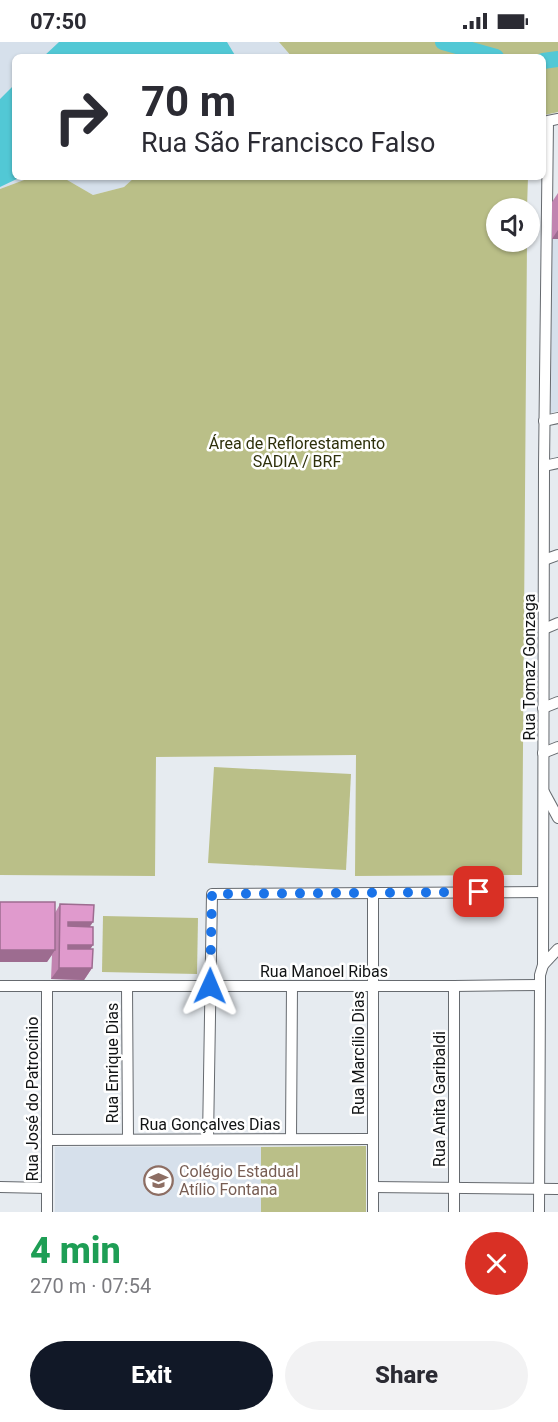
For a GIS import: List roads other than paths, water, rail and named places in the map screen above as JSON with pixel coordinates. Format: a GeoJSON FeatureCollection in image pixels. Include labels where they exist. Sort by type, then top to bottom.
{"type":"FeatureCollection","features":[{"type":"Feature","properties":{"kind":"street","name":"Rua Tomaz Gonzaga"},"geometry":{"type":"LineString","coordinates":[[539,1212],[540,975],[543,965],[543,466],[546,194],[553,120]]}},
{"type":"Feature","properties":{"kind":"street"},"geometry":{"type":"LineString","coordinates":[[546,194],[558,194]]}},
{"type":"Feature","properties":{"kind":"street"},"geometry":{"type":"LineString","coordinates":[[544,421],[558,418]]}},
{"type":"Feature","properties":{"kind":"street"},"geometry":{"type":"LineString","coordinates":[[543,466],[558,463]]}},
{"type":"Feature","properties":{"kind":"street"},"geometry":{"type":"LineString","coordinates":[[544,560],[558,555]]}},
{"type":"Feature","properties":{"kind":"street"},"geometry":{"type":"LineString","coordinates":[[544,628],[558,623]]}},
{"type":"Feature","properties":{"kind":"street"},"geometry":{"type":"LineString","coordinates":[[543,708],[558,702]]}},
{"type":"Feature","properties":{"kind":"street"},"geometry":{"type":"LineString","coordinates":[[543,753],[558,747]]}},
{"type":"Feature","properties":{"kind":"street"},"geometry":{"type":"LineString","coordinates":[[542,789],[554,802],[558,818]]}},
{"type":"Feature","properties":{"kind":"street"},"geometry":{"type":"LineString","coordinates":[[208,1139],[212,894],[543,892]]}},
{"type":"Feature","properties":{"kind":"street","name":"Rua Marcílio Dias"},"geometry":{"type":"LineString","coordinates":[[372,893],[373,1212]]}},
{"type":"Feature","properties":{"kind":"street"},"geometry":{"type":"LineString","coordinates":[[543,965],[558,949]]}},
{"type":"Feature","properties":{"kind":"street","name":"Rua Manoel Ribas"},"geometry":{"type":"LineString","coordinates":[[0,986],[540,985]]}},
{"type":"Feature","properties":{"kind":"street","name":"Rua José do Patrocínio"},"geometry":{"type":"LineString","coordinates":[[47,986],[47,1212]]}},
{"type":"Feature","properties":{"kind":"street","name":"Rua Enrique Dias"},"geometry":{"type":"LineString","coordinates":[[127,986],[128,1139]]}},
{"type":"Feature","properties":{"kind":"street"},"geometry":{"type":"LineString","coordinates":[[291,1139],[292,986]]}},
{"type":"Feature","properties":{"kind":"street","name":"Rua Anita Garibaldi"},"geometry":{"type":"LineString","coordinates":[[454,986],[454,1212]]}},
{"type":"Feature","properties":{"kind":"street","name":"Rua Gonçalves Dias"},"geometry":{"type":"LineString","coordinates":[[47,1140],[373,1138]]}},
{"type":"Feature","properties":{"kind":"street"},"geometry":{"type":"LineString","coordinates":[[0,1187],[47,1188]]}},
{"type":"Feature","properties":{"kind":"street"},"geometry":{"type":"LineString","coordinates":[[373,1187],[558,1189]]}},
{"type":"Feature","properties":{"kind":"water"},"geometry":{"type":"Polygon","coordinates":[[[59,42],[227,42],[234,54],[46,54],[59,42]]]}},
{"type":"Feature","properties":{"kind":"water"},"geometry":{"type":"Polygon","coordinates":[[[12,87],[12,180],[15,180],[0,187],[0,99],[12,87]]]}},
{"type":"Feature","properties":{"kind":"waterway"},"geometry":{"type":"LineString","coordinates":[[443,42],[485,54]]}},
{"type":"Feature","properties":{"kind":"waterway"},"geometry":{"type":"LineString","coordinates":[[546,61],[558,59]]}},
{"type":"Feature","properties":{"kind":"place","name":"Colégio Estadual Atílio Fontana"},"geometry":{"type":"Point","coordinates":[158,1180]}},
{"type":"Feature","properties":{"kind":"park label","name":"Área de Reflorestamento SADIA / BRF"},"geometry":{"type":"Point","coordinates":[297,452]}}]}
